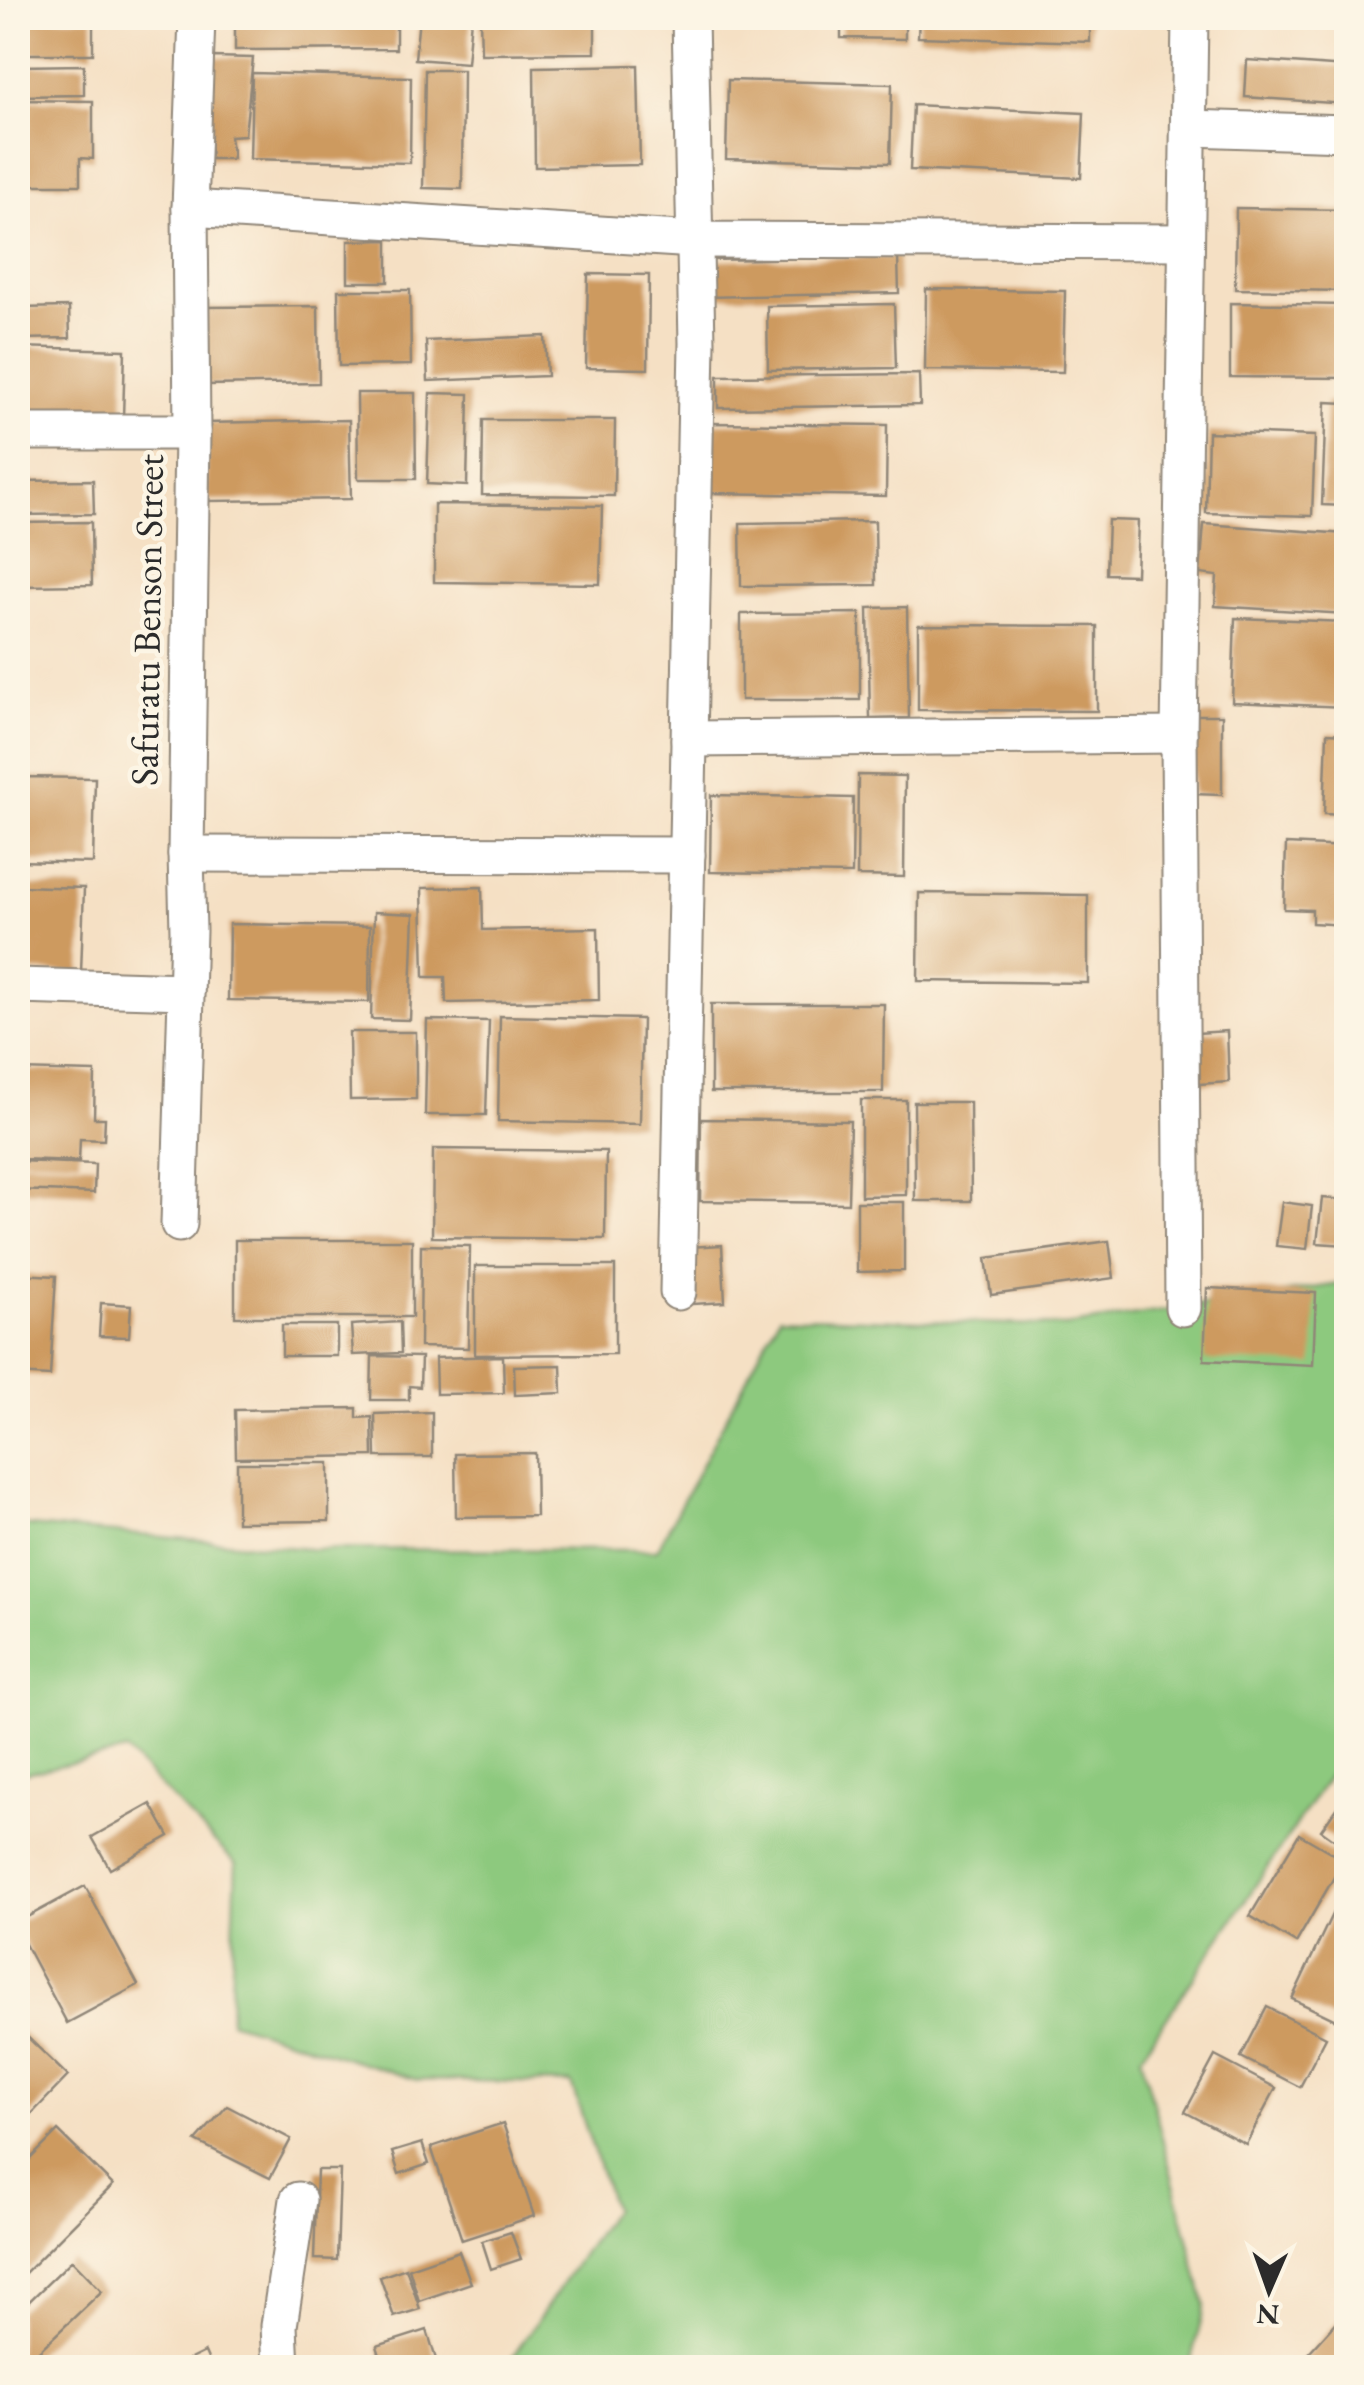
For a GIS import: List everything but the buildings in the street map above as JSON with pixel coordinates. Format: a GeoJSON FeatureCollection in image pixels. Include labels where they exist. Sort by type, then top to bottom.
{"type":"FeatureCollection","features":[{"type":"Feature","properties":{"kind":"street","name":"Safuratu Benson Street"},"geometry":{"type":"LineString","coordinates":[[179,1224],[186,991],[192,432],[190,208],[197,18]]}},
{"type":"Feature","properties":{"kind":"street"},"geometry":{"type":"LineString","coordinates":[[678,1292],[697,343],[690,18]]}},
{"type":"Feature","properties":{"kind":"street"},"geometry":{"type":"LineString","coordinates":[[1183,1308],[1179,734],[1190,18]]}},
{"type":"Feature","properties":{"kind":"street"},"geometry":{"type":"LineString","coordinates":[[1190,128],[1346,134]]}},
{"type":"Feature","properties":{"kind":"street"},"geometry":{"type":"LineString","coordinates":[[190,208],[695,240],[1186,242]]}},
{"type":"Feature","properties":{"kind":"street"},"geometry":{"type":"LineString","coordinates":[[18,432],[192,432]]}},
{"type":"Feature","properties":{"kind":"street"},"geometry":{"type":"LineString","coordinates":[[689,739],[1179,734]]}},
{"type":"Feature","properties":{"kind":"street"},"geometry":{"type":"LineString","coordinates":[[186,854],[687,855]]}},
{"type":"Feature","properties":{"kind":"street"},"geometry":{"type":"LineString","coordinates":[[18,986],[186,991]]}},
{"type":"Feature","properties":{"kind":"street"},"geometry":{"type":"LineString","coordinates":[[281,2368],[279,2326],[298,2200]]}},
{"type":"Feature","properties":{"kind":"green space"},"geometry":{"type":"Polygon","coordinates":[[[1346,1283],[1346,1750],[1141,2056],[1205,2305],[1189,2367],[506,2367],[613,2209],[571,2083],[417,2080],[230,2021],[236,1864],[126,1751],[18,1775],[18,1525],[310,1549],[657,1550],[779,1316],[1065,1326],[1346,1283]]]}}]}
